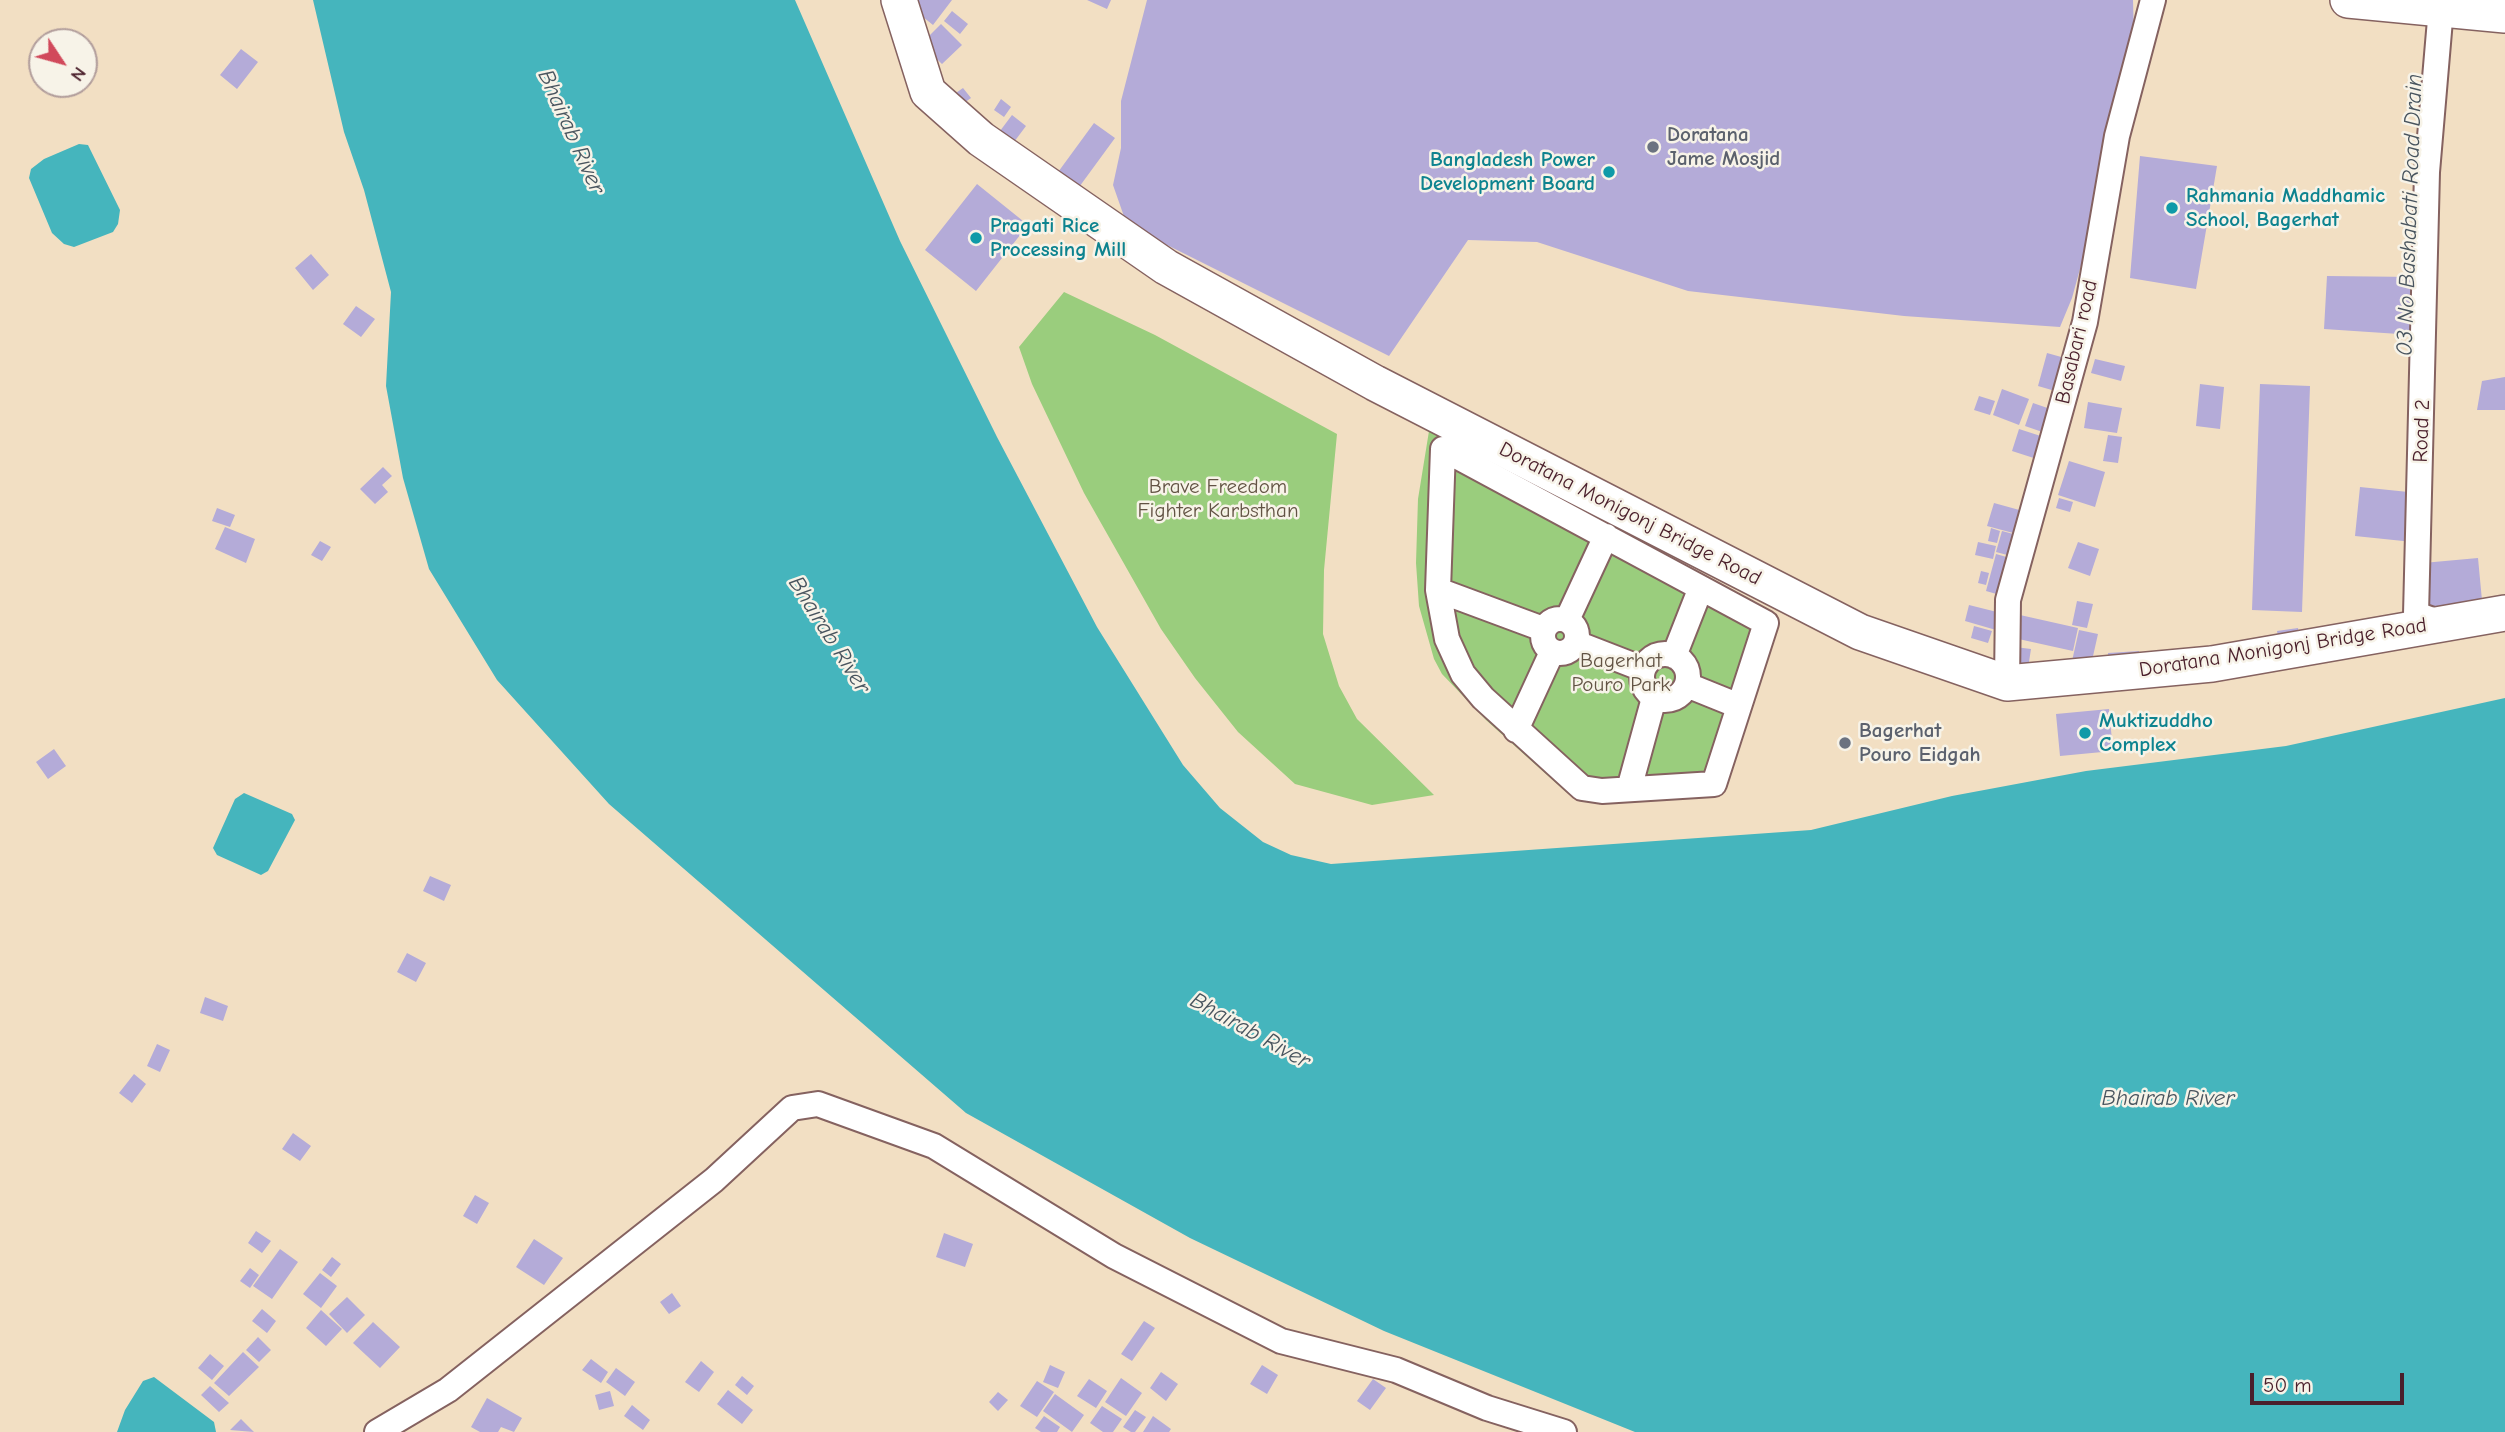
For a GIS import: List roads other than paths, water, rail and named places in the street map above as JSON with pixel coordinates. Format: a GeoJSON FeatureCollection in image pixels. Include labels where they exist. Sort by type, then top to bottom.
{"type":"FeatureCollection","features":[{"type":"Feature","properties":{"kind":"main road","name":"Doratana Monigonj Bridge Road"},"geometry":{"type":"LineString","coordinates":[[899,0],[928,92],[981,139],[1166,267],[1375,383],[1860,632],[2007,683],[2212,664],[2505,613]]}},
{"type":"Feature","properties":{"kind":"main road"},"geometry":{"type":"LineString","coordinates":[[2348,0],[2505,15]]}},
{"type":"Feature","properties":{"kind":"street","name":"Basabari road"},"geometry":{"type":"LineString","coordinates":[[2007,683],[2008,600],[2085,322],[2117,136],[2153,0]]}},
{"type":"Feature","properties":{"kind":"street","name":"Road 2"},"geometry":{"type":"LineString","coordinates":[[2441,8],[2427,172],[2416,614],[2445,624]]}},
{"type":"Feature","properties":{"kind":"street"},"geometry":{"type":"LineString","coordinates":[[1443,449],[1606,536],[1700,590],[1766,623],[1714,784],[1629,789],[1581,788],[1516,730],[1463,674],[1447,639],[1438,590],[1443,449]]}},
{"type":"Feature","properties":{"kind":"street"},"geometry":{"type":"LineString","coordinates":[[1567,620],[1606,536]]}},
{"type":"Feature","properties":{"kind":"street"},"geometry":{"type":"LineString","coordinates":[[1438,590],[1544,629]]}},
{"type":"Feature","properties":{"kind":"street"},"geometry":{"type":"LineString","coordinates":[[1674,656],[1700,590]]}},
{"type":"Feature","properties":{"kind":"street"},"geometry":{"type":"LineString","coordinates":[[1553,619],[1567,620],[1576,629],[1576,643],[1566,652],[1552,652],[1543,642],[1544,629],[1553,619]]}},
{"type":"Feature","properties":{"kind":"street"},"geometry":{"type":"LineString","coordinates":[[1576,643],[1643,669]]}},
{"type":"Feature","properties":{"kind":"street"},"geometry":{"type":"LineString","coordinates":[[1516,730],[1552,652]]}},
{"type":"Feature","properties":{"kind":"street"},"geometry":{"type":"LineString","coordinates":[[1674,656],[1688,669],[1687,685],[1677,698],[1661,701],[1654,698],[1643,686],[1643,669],[1653,657],[1674,656]]}},
{"type":"Feature","properties":{"kind":"street"},"geometry":{"type":"LineString","coordinates":[[1687,685],[1739,706]]}},
{"type":"Feature","properties":{"kind":"street"},"geometry":{"type":"LineString","coordinates":[[1629,789],[1654,698]]}},
{"type":"Feature","properties":{"kind":"street"},"geometry":{"type":"LineString","coordinates":[[377,1432],[447,1390],[713,1180],[792,1108],[818,1104],[934,1146],[1114,1256],[1281,1341],[1396,1370],[1487,1408],[1564,1432]]}},
{"type":"Feature","properties":{"kind":"water","name":"Bhairab River"},"geometry":{"type":"Polygon","coordinates":[[[313,0],[795,0],[900,241],[997,437],[1097,627],[1183,765],[1220,808],[1263,842],[1291,855],[1331,864],[1811,830],[1952,796],[2086,771],[2286,746],[2505,698],[2505,1432],[1635,1432],[1384,1331],[1190,1238],[966,1113],[609,804],[497,680],[429,569],[403,478],[386,386],[391,292],[364,190],[344,132],[313,0]]]}},
{"type":"Feature","properties":{"kind":"water"},"geometry":{"type":"Polygon","coordinates":[[[79,144],[88,145],[120,210],[118,224],[113,232],[74,247],[64,244],[52,233],[29,178],[31,169],[44,159],[79,144]]]}},
{"type":"Feature","properties":{"kind":"water"},"geometry":{"type":"Polygon","coordinates":[[[244,793],[292,814],[295,820],[268,871],[261,875],[217,855],[213,848],[235,799],[244,793]]]}},
{"type":"Feature","properties":{"kind":"water"},"geometry":{"type":"Polygon","coordinates":[[[154,1377],[214,1422],[216,1432],[117,1432],[125,1410],[143,1381],[154,1377]]]}},
{"type":"Feature","properties":{"kind":"place","name":"Doratana Jame Mosjid"},"geometry":{"type":"Point","coordinates":[1653,147]}},
{"type":"Feature","properties":{"kind":"place","name":"Bangladesh Power Development Board"},"geometry":{"type":"Point","coordinates":[1609,172]}},
{"type":"Feature","properties":{"kind":"place","name":"Rahmania Maddhamic School, Bagerhat"},"geometry":{"type":"Point","coordinates":[2172,208]}},
{"type":"Feature","properties":{"kind":"place","name":"Pragati Rice Processing Mill"},"geometry":{"type":"Point","coordinates":[976,238]}},
{"type":"Feature","properties":{"kind":"place","name":"Muktizuddho Complex"},"geometry":{"type":"Point","coordinates":[2085,733]}},
{"type":"Feature","properties":{"kind":"place","name":"Bagerhat Pouro Eidgah"},"geometry":{"type":"Point","coordinates":[1845,743]}},
{"type":"Feature","properties":{"kind":"water label","name":"03 No Bashabati Road Drain"},"geometry":{"type":"Point","coordinates":[2410,215]}},
{"type":"Feature","properties":{"kind":"park label","name":"Brave Freedom Fighter Karbsthan"},"geometry":{"type":"Point","coordinates":[1218,499]}},
{"type":"Feature","properties":{"kind":"park label","name":"Bagerhat Pouro Park"},"geometry":{"type":"Point","coordinates":[1621,673]}}]}
